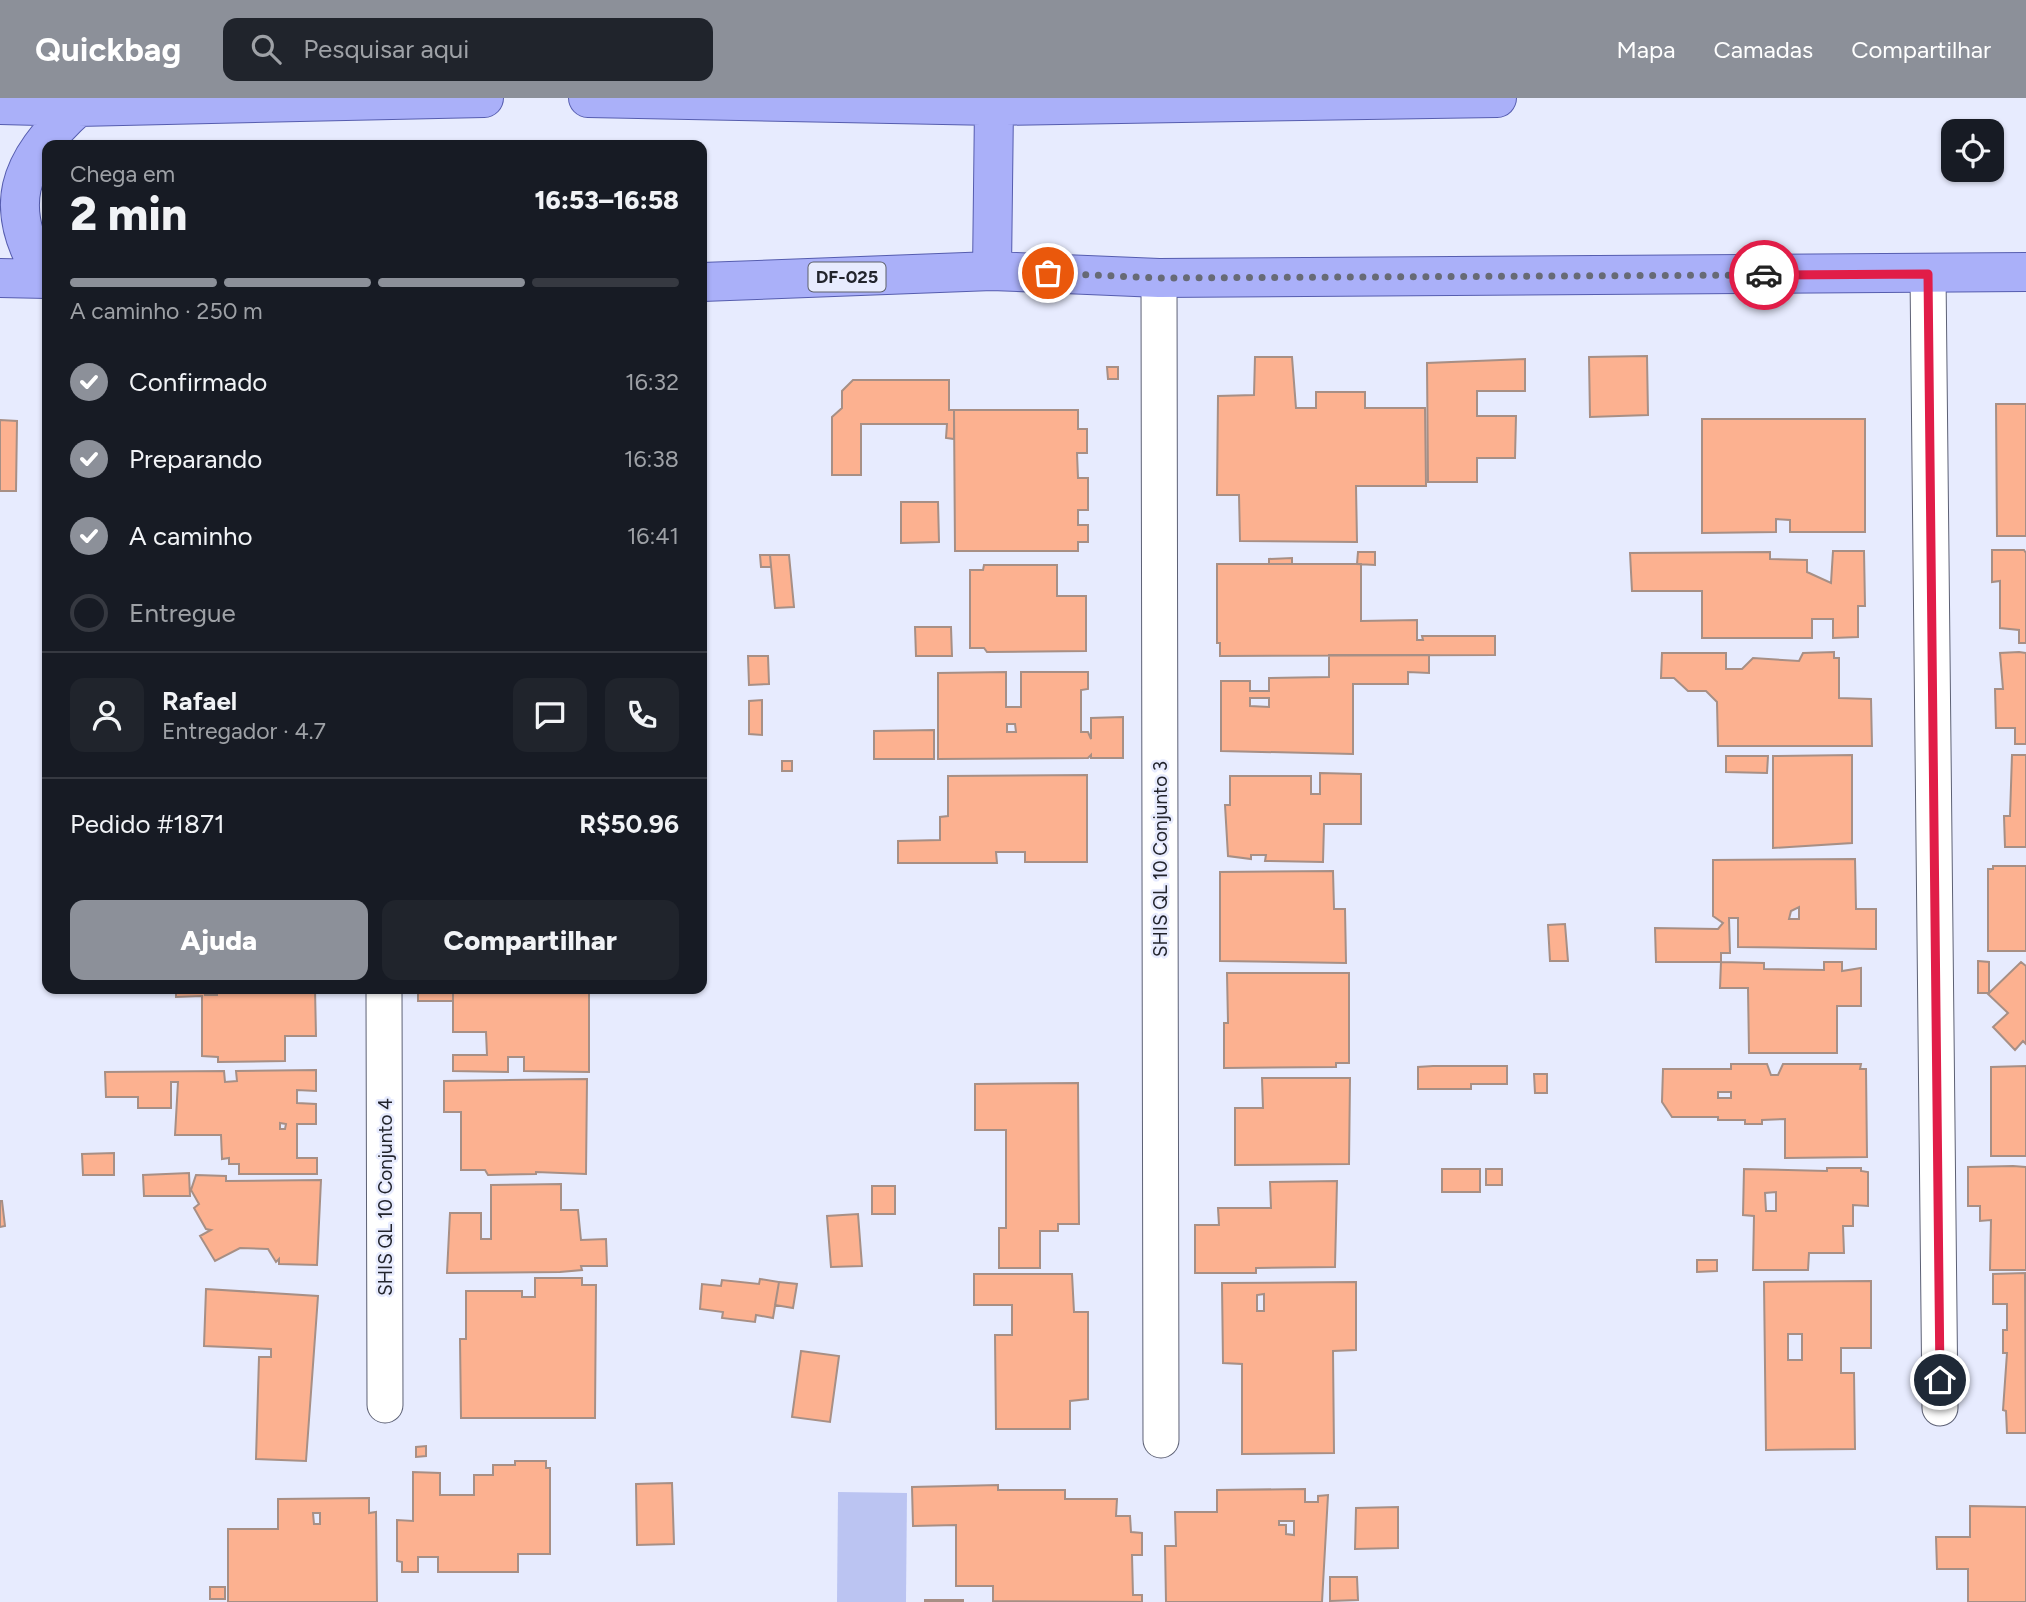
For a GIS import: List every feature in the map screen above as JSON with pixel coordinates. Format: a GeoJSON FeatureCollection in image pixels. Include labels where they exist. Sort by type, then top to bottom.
{"type":"FeatureCollection","features":[{"type":"Feature","properties":{"kind":"main road"},"geometry":{"type":"LineString","coordinates":[[0,105],[78,107],[484,98]]}},
{"type":"Feature","properties":{"kind":"main road"},"geometry":{"type":"LineString","coordinates":[[588,98],[927,102],[994,106],[1497,98]]}},
{"type":"Feature","properties":{"kind":"main road"},"geometry":{"type":"LineString","coordinates":[[992,271],[994,106]]}},
{"type":"Feature","properties":{"kind":"main road"},"geometry":{"type":"LineString","coordinates":[[42,275],[26,257],[16,236],[13,220],[16,187],[40,141],[78,107]]}},
{"type":"Feature","properties":{"kind":"main road","name":"DF-025"},"geometry":{"type":"LineString","coordinates":[[707,282],[992,271],[1159,278],[2026,272]]}},
{"type":"Feature","properties":{"kind":"main road"},"geometry":{"type":"LineString","coordinates":[[0,278],[42,279]]}},
{"type":"Feature","properties":{"kind":"street"},"geometry":{"type":"LineString","coordinates":[[1928,274],[1940,1408]]}},
{"type":"Feature","properties":{"kind":"street","name":"SHIS QL 10 Conjunto 3"},"geometry":{"type":"LineString","coordinates":[[1159,278],[1161,1440]]}},
{"type":"Feature","properties":{"kind":"street","name":"SHIS QL 10 Conjunto 4"},"geometry":{"type":"LineString","coordinates":[[384,994],[385,1405]]}},
{"type":"Feature","properties":{"kind":"shaded area"},"geometry":{"type":"Polygon","coordinates":[[[838,1492],[907,1493],[906,1602],[837,1602],[838,1492]]]}},
{"type":"Feature","properties":{"kind":"building"},"geometry":{"type":"Polygon","coordinates":[[[1647,356],[1648,415],[1590,417],[1589,357],[1647,356]]]}},
{"type":"Feature","properties":{"kind":"building"},"geometry":{"type":"Polygon","coordinates":[[[1255,357],[1292,357],[1296,408],[1316,408],[1316,392],[1365,392],[1365,408],[1425,408],[1426,486],[1356,486],[1357,542],[1240,541],[1239,495],[1217,495],[1218,396],[1254,395],[1255,357]]]}},
{"type":"Feature","properties":{"kind":"building"},"geometry":{"type":"Polygon","coordinates":[[[1525,359],[1525,391],[1477,391],[1477,416],[1516,416],[1515,458],[1477,458],[1477,482],[1428,482],[1427,363],[1525,359]]]}},
{"type":"Feature","properties":{"kind":"building"},"geometry":{"type":"Polygon","coordinates":[[[1107,367],[1118,367],[1118,379],[1108,379],[1107,367]]]}},
{"type":"Feature","properties":{"kind":"building"},"geometry":{"type":"Polygon","coordinates":[[[853,380],[949,380],[949,410],[954,410],[954,439],[946,438],[947,424],[861,424],[861,475],[832,475],[832,417],[842,408],[842,391],[853,380]]]}},
{"type":"Feature","properties":{"kind":"building"},"geometry":{"type":"Polygon","coordinates":[[[1996,404],[2026,404],[2026,536],[1997,536],[1996,404]]]}},
{"type":"Feature","properties":{"kind":"building"},"geometry":{"type":"Polygon","coordinates":[[[954,410],[1078,410],[1078,429],[1087,429],[1087,453],[1077,453],[1078,478],[1088,478],[1088,510],[1078,510],[1078,525],[1088,525],[1088,542],[1078,542],[1078,551],[955,551],[954,410]]]}},
{"type":"Feature","properties":{"kind":"building"},"geometry":{"type":"Polygon","coordinates":[[[1702,419],[1865,419],[1865,532],[1790,532],[1790,520],[1776,519],[1776,532],[1702,533],[1702,419]]]}},
{"type":"Feature","properties":{"kind":"building"},"geometry":{"type":"Polygon","coordinates":[[[0,420],[17,421],[16,491],[0,491],[0,420]]]}},
{"type":"Feature","properties":{"kind":"building"},"geometry":{"type":"Polygon","coordinates":[[[901,502],[938,502],[939,542],[901,543],[901,502]]]}},
{"type":"Feature","properties":{"kind":"building"},"geometry":{"type":"Polygon","coordinates":[[[1992,550],[2024,550],[2026,553],[2026,643],[2019,643],[2019,630],[2000,628],[2000,581],[1992,582],[1992,550]]]}},
{"type":"Feature","properties":{"kind":"building"},"geometry":{"type":"Polygon","coordinates":[[[1833,551],[1864,551],[1865,606],[1858,606],[1858,637],[1833,638],[1833,619],[1812,619],[1812,638],[1702,638],[1702,591],[1632,591],[1630,553],[1770,552],[1770,559],[1807,560],[1807,572],[1831,583],[1833,551]]]}},
{"type":"Feature","properties":{"kind":"building"},"geometry":{"type":"Polygon","coordinates":[[[1358,552],[1375,552],[1375,565],[1357,564],[1358,552]]]}},
{"type":"Feature","properties":{"kind":"building"},"geometry":{"type":"Polygon","coordinates":[[[760,555],[770,555],[771,567],[761,567],[760,555]]]}},
{"type":"Feature","properties":{"kind":"building"},"geometry":{"type":"Polygon","coordinates":[[[770,555],[789,555],[794,607],[775,608],[770,555]]]}},
{"type":"Feature","properties":{"kind":"building"},"geometry":{"type":"Polygon","coordinates":[[[1292,558],[1292,564],[1269,564],[1269,559],[1292,558]]]}},
{"type":"Feature","properties":{"kind":"building"},"geometry":{"type":"Polygon","coordinates":[[[1217,564],[1361,564],[1361,621],[1417,620],[1417,640],[1423,640],[1422,636],[1495,636],[1495,655],[1220,656],[1220,643],[1217,643],[1217,564]]]}},
{"type":"Feature","properties":{"kind":"building"},"geometry":{"type":"Polygon","coordinates":[[[984,565],[1057,565],[1057,596],[1086,596],[1086,651],[987,652],[984,648],[970,648],[970,570],[983,570],[984,565]]]}},
{"type":"Feature","properties":{"kind":"building"},"geometry":{"type":"Polygon","coordinates":[[[915,627],[951,627],[952,656],[916,656],[915,627]]]}},
{"type":"Feature","properties":{"kind":"building"},"geometry":{"type":"Polygon","coordinates":[[[1834,652],[1834,658],[1839,658],[1839,698],[1871,699],[1872,746],[1718,746],[1717,702],[1706,691],[1688,691],[1674,678],[1661,678],[1662,653],[1726,653],[1726,669],[1742,669],[1753,658],[1799,661],[1803,653],[1834,652]]]}},
{"type":"Feature","properties":{"kind":"building"},"geometry":{"type":"Polygon","coordinates":[[[2000,653],[2026,653],[2026,744],[2015,744],[2015,728],[1996,728],[1995,689],[2003,689],[2000,653]]]}},
{"type":"Feature","properties":{"kind":"building"},"geometry":{"type":"Polygon","coordinates":[[[1329,655],[1429,655],[1429,673],[1408,672],[1408,684],[1353,684],[1353,754],[1221,751],[1221,681],[1250,681],[1250,691],[1269,691],[1269,678],[1329,677],[1329,655]],[[1250,698],[1250,706],[1269,707],[1269,698],[1250,698]]]}},
{"type":"Feature","properties":{"kind":"building"},"geometry":{"type":"Polygon","coordinates":[[[748,656],[768,656],[769,684],[749,685],[748,656]]]}},
{"type":"Feature","properties":{"kind":"building"},"geometry":{"type":"Polygon","coordinates":[[[1006,672],[1006,707],[1021,707],[1021,672],[1088,672],[1088,689],[1081,690],[1081,732],[1088,732],[1091,739],[1091,718],[1123,717],[1123,758],[1091,758],[1091,755],[1088,758],[938,759],[938,673],[1006,672]],[[1007,724],[1007,732],[1016,732],[1015,724],[1007,724]]]}},
{"type":"Feature","properties":{"kind":"building"},"geometry":{"type":"Polygon","coordinates":[[[762,700],[762,735],[749,734],[749,701],[762,700]]]}},
{"type":"Feature","properties":{"kind":"building"},"geometry":{"type":"Polygon","coordinates":[[[934,730],[934,759],[874,759],[874,731],[934,730]]]}},
{"type":"Feature","properties":{"kind":"building"},"geometry":{"type":"Polygon","coordinates":[[[1852,755],[1852,843],[1773,848],[1773,756],[1852,755]]]}},
{"type":"Feature","properties":{"kind":"building"},"geometry":{"type":"Polygon","coordinates":[[[2012,755],[2026,755],[2026,847],[2005,847],[2004,816],[2010,816],[2012,755]]]}},
{"type":"Feature","properties":{"kind":"building"},"geometry":{"type":"Polygon","coordinates":[[[1726,756],[1768,756],[1767,773],[1726,772],[1726,756]]]}},
{"type":"Feature","properties":{"kind":"building"},"geometry":{"type":"Polygon","coordinates":[[[782,761],[792,761],[792,771],[782,771],[782,761]]]}},
{"type":"Feature","properties":{"kind":"building"},"geometry":{"type":"Polygon","coordinates":[[[1320,773],[1361,774],[1361,824],[1324,824],[1323,862],[1265,861],[1266,855],[1251,855],[1251,859],[1228,856],[1225,805],[1230,805],[1230,776],[1311,776],[1311,794],[1320,794],[1320,773]]]}},
{"type":"Feature","properties":{"kind":"building"},"geometry":{"type":"Polygon","coordinates":[[[1087,775],[1087,862],[1025,862],[1025,852],[996,852],[997,863],[898,863],[898,841],[940,840],[940,817],[948,816],[948,776],[1087,775]]]}},
{"type":"Feature","properties":{"kind":"building"},"geometry":{"type":"Polygon","coordinates":[[[1855,859],[1856,909],[1876,909],[1876,949],[1738,947],[1738,918],[1729,918],[1730,953],[1721,953],[1721,962],[1656,962],[1655,928],[1718,929],[1723,923],[1713,916],[1713,860],[1855,859]],[[1799,907],[1791,911],[1789,919],[1799,919],[1799,907]]]}},
{"type":"Feature","properties":{"kind":"building"},"geometry":{"type":"Polygon","coordinates":[[[1993,866],[2026,866],[2026,951],[1988,951],[1988,869],[1993,869],[1993,866]]]}},
{"type":"Feature","properties":{"kind":"building"},"geometry":{"type":"Polygon","coordinates":[[[1333,871],[1334,909],[1345,909],[1346,963],[1220,961],[1220,872],[1333,871]]]}},
{"type":"Feature","properties":{"kind":"building"},"geometry":{"type":"Polygon","coordinates":[[[1565,924],[1568,961],[1550,961],[1548,925],[1565,924]]]}},
{"type":"Feature","properties":{"kind":"building"},"geometry":{"type":"Polygon","coordinates":[[[1978,961],[1989,962],[1989,993],[1978,993],[1978,961]]]}},
{"type":"Feature","properties":{"kind":"building"},"geometry":{"type":"Polygon","coordinates":[[[1721,962],[1764,963],[1764,969],[1824,970],[1824,962],[1842,962],[1842,971],[1861,968],[1861,1006],[1837,1006],[1837,1053],[1749,1053],[1748,988],[1720,988],[1721,962]]]}},
{"type":"Feature","properties":{"kind":"building"},"geometry":{"type":"Polygon","coordinates":[[[2021,962],[2026,966],[2026,1044],[2023,1041],[2015,1050],[1993,1027],[2008,1013],[1988,994],[2021,962]]]}},
{"type":"Feature","properties":{"kind":"building"},"geometry":{"type":"Polygon","coordinates":[[[1227,973],[1349,973],[1349,1063],[1336,1063],[1336,1067],[1224,1068],[1224,1023],[1228,1023],[1227,973]]]}},
{"type":"Feature","properties":{"kind":"building"},"geometry":{"type":"Polygon","coordinates":[[[176,994],[315,994],[316,1036],[285,1036],[285,1061],[218,1062],[218,1057],[202,1056],[202,996],[176,997],[176,994]]]}},
{"type":"Feature","properties":{"kind":"building"},"geometry":{"type":"Polygon","coordinates":[[[418,994],[453,994],[453,1001],[418,1001],[418,994]]]}},
{"type":"Feature","properties":{"kind":"building"},"geometry":{"type":"Polygon","coordinates":[[[453,994],[589,994],[589,1072],[524,1071],[524,1057],[508,1057],[508,1072],[453,1071],[453,1055],[487,1055],[486,1032],[453,1032],[453,994]]]}},
{"type":"Feature","properties":{"kind":"building"},"geometry":{"type":"Polygon","coordinates":[[[1731,1064],[1767,1064],[1771,1075],[1778,1075],[1783,1064],[1861,1064],[1860,1069],[1866,1069],[1867,1157],[1785,1158],[1785,1119],[1762,1120],[1762,1124],[1745,1124],[1745,1120],[1718,1120],[1718,1117],[1672,1117],[1662,1102],[1663,1069],[1731,1069],[1731,1064]],[[1718,1092],[1718,1098],[1731,1098],[1731,1092],[1718,1092]]]}},
{"type":"Feature","properties":{"kind":"building"},"geometry":{"type":"Polygon","coordinates":[[[1507,1066],[1507,1084],[1471,1084],[1471,1089],[1418,1089],[1418,1067],[1507,1066]]]}},
{"type":"Feature","properties":{"kind":"building"},"geometry":{"type":"Polygon","coordinates":[[[2026,1066],[2026,1156],[1991,1156],[1991,1067],[2026,1066]]]}},
{"type":"Feature","properties":{"kind":"building"},"geometry":{"type":"Polygon","coordinates":[[[316,1070],[316,1091],[297,1090],[297,1103],[316,1104],[316,1124],[297,1124],[297,1158],[317,1158],[317,1174],[239,1174],[239,1164],[229,1164],[229,1158],[222,1159],[221,1135],[175,1135],[178,1082],[171,1082],[171,1108],[138,1108],[138,1097],[106,1097],[105,1072],[224,1071],[225,1082],[237,1081],[236,1071],[316,1070]]]}},
{"type":"Feature","properties":{"kind":"building"},"geometry":{"type":"Polygon","coordinates":[[[1534,1074],[1547,1074],[1547,1093],[1535,1093],[1534,1074]]]}},
{"type":"Feature","properties":{"kind":"building"},"geometry":{"type":"Polygon","coordinates":[[[1262,1078],[1350,1078],[1349,1164],[1235,1165],[1235,1108],[1263,1108],[1262,1078]]]}},
{"type":"Feature","properties":{"kind":"building"},"geometry":{"type":"Polygon","coordinates":[[[587,1079],[586,1174],[536,1172],[488,1175],[485,1170],[461,1170],[461,1112],[444,1112],[444,1081],[587,1079]]]}},
{"type":"Feature","properties":{"kind":"building"},"geometry":{"type":"Polygon","coordinates":[[[1078,1083],[1079,1224],[1058,1224],[1058,1231],[1040,1231],[1040,1268],[999,1268],[999,1228],[1006,1228],[1006,1130],[975,1130],[975,1084],[1078,1083]]]}},
{"type":"Feature","properties":{"kind":"building"},"geometry":{"type":"Polygon","coordinates":[[[114,1153],[114,1175],[83,1175],[82,1154],[114,1153]]]}},
{"type":"Feature","properties":{"kind":"building"},"geometry":{"type":"Polygon","coordinates":[[[1968,1167],[2026,1167],[2026,1270],[1990,1270],[1991,1220],[1980,1221],[1980,1206],[1968,1206],[1968,1167]]]}},
{"type":"Feature","properties":{"kind":"building"},"geometry":{"type":"Polygon","coordinates":[[[1827,1168],[1861,1168],[1861,1171],[1868,1172],[1868,1206],[1853,1205],[1853,1226],[1843,1226],[1844,1253],[1809,1253],[1808,1270],[1753,1270],[1754,1216],[1743,1215],[1744,1169],[1827,1171],[1827,1168]],[[1776,1192],[1765,1193],[1766,1211],[1776,1211],[1776,1192]]]}},
{"type":"Feature","properties":{"kind":"building"},"geometry":{"type":"Polygon","coordinates":[[[1442,1169],[1480,1169],[1480,1192],[1442,1192],[1442,1169]]]}},
{"type":"Feature","properties":{"kind":"building"},"geometry":{"type":"Polygon","coordinates":[[[1486,1169],[1502,1169],[1502,1185],[1486,1185],[1486,1169]]]}},
{"type":"Feature","properties":{"kind":"building"},"geometry":{"type":"Polygon","coordinates":[[[189,1173],[190,1196],[144,1196],[143,1175],[189,1173]]]}},
{"type":"Feature","properties":{"kind":"building"},"geometry":{"type":"Polygon","coordinates":[[[196,1175],[226,1176],[226,1181],[321,1180],[317,1265],[279,1264],[279,1259],[276,1262],[268,1249],[240,1248],[215,1261],[200,1236],[211,1230],[206,1229],[194,1208],[199,1204],[191,1190],[196,1175]]]}},
{"type":"Feature","properties":{"kind":"building"},"geometry":{"type":"Polygon","coordinates":[[[1337,1181],[1335,1267],[1256,1268],[1256,1273],[1195,1273],[1195,1225],[1219,1225],[1218,1208],[1271,1208],[1270,1182],[1337,1181]]]}},
{"type":"Feature","properties":{"kind":"building"},"geometry":{"type":"Polygon","coordinates":[[[561,1184],[561,1210],[578,1210],[581,1240],[606,1239],[607,1266],[581,1266],[582,1270],[560,1272],[447,1273],[450,1213],[481,1213],[481,1239],[491,1239],[491,1185],[561,1184]]]}},
{"type":"Feature","properties":{"kind":"building"},"geometry":{"type":"Polygon","coordinates":[[[872,1186],[895,1186],[895,1214],[872,1214],[872,1186]]]}},
{"type":"Feature","properties":{"kind":"building"},"geometry":{"type":"Polygon","coordinates":[[[0,1201],[5,1226],[0,1227],[0,1201]]]}},
{"type":"Feature","properties":{"kind":"building"},"geometry":{"type":"Polygon","coordinates":[[[858,1214],[862,1266],[831,1267],[827,1216],[858,1214]]]}},
{"type":"Feature","properties":{"kind":"building"},"geometry":{"type":"Polygon","coordinates":[[[1697,1260],[1717,1260],[1717,1271],[1697,1272],[1697,1260]]]}},
{"type":"Feature","properties":{"kind":"building"},"geometry":{"type":"Polygon","coordinates":[[[2025,1273],[2026,1433],[2007,1433],[2006,1411],[2003,1410],[2007,1353],[2003,1353],[2003,1330],[2007,1330],[2007,1304],[1993,1304],[1993,1274],[2025,1273]]]}},
{"type":"Feature","properties":{"kind":"building"},"geometry":{"type":"Polygon","coordinates":[[[974,1274],[1072,1274],[1074,1312],[1088,1312],[1088,1399],[1070,1401],[1070,1429],[996,1429],[995,1335],[1012,1335],[1012,1305],[974,1305],[974,1274]]]}},
{"type":"Feature","properties":{"kind":"building"},"geometry":{"type":"Polygon","coordinates":[[[535,1278],[582,1278],[582,1285],[596,1285],[595,1418],[461,1418],[460,1339],[466,1339],[466,1291],[522,1291],[522,1297],[535,1297],[535,1278]]]}},
{"type":"Feature","properties":{"kind":"building"},"geometry":{"type":"Polygon","coordinates":[[[760,1279],[779,1282],[773,1318],[756,1315],[755,1322],[722,1318],[723,1312],[700,1309],[702,1284],[721,1286],[722,1280],[759,1284],[760,1279]]]}},
{"type":"Feature","properties":{"kind":"building"},"geometry":{"type":"Polygon","coordinates":[[[1871,1281],[1871,1348],[1841,1348],[1841,1373],[1854,1373],[1855,1449],[1766,1450],[1764,1282],[1871,1281]],[[1788,1334],[1788,1360],[1802,1360],[1802,1334],[1788,1334]]]}},
{"type":"Feature","properties":{"kind":"building"},"geometry":{"type":"Polygon","coordinates":[[[779,1282],[797,1284],[793,1308],[775,1305],[779,1282]]]}},
{"type":"Feature","properties":{"kind":"building"},"geometry":{"type":"Polygon","coordinates":[[[1356,1282],[1356,1350],[1333,1351],[1334,1453],[1242,1454],[1242,1364],[1223,1363],[1222,1283],[1356,1282]],[[1264,1294],[1257,1295],[1257,1311],[1264,1311],[1264,1294]]]}},
{"type":"Feature","properties":{"kind":"building"},"geometry":{"type":"Polygon","coordinates":[[[206,1289],[318,1296],[306,1461],[256,1459],[259,1357],[271,1357],[271,1349],[204,1346],[206,1289]]]}},
{"type":"Feature","properties":{"kind":"building"},"geometry":{"type":"Polygon","coordinates":[[[801,1351],[839,1356],[830,1422],[792,1417],[801,1351]]]}},
{"type":"Feature","properties":{"kind":"building"},"geometry":{"type":"Polygon","coordinates":[[[426,1446],[426,1456],[416,1457],[416,1447],[426,1446]]]}},
{"type":"Feature","properties":{"kind":"building"},"geometry":{"type":"Polygon","coordinates":[[[515,1461],[546,1461],[546,1468],[550,1468],[550,1554],[518,1554],[518,1572],[438,1572],[438,1557],[418,1557],[418,1572],[402,1572],[402,1562],[397,1561],[397,1520],[413,1521],[413,1472],[440,1473],[440,1495],[474,1495],[474,1475],[493,1475],[493,1465],[515,1465],[515,1461]]]}},
{"type":"Feature","properties":{"kind":"building"},"geometry":{"type":"Polygon","coordinates":[[[672,1483],[674,1544],[637,1545],[636,1484],[672,1483]]]}},
{"type":"Feature","properties":{"kind":"building"},"geometry":{"type":"Polygon","coordinates":[[[998,1485],[998,1490],[1065,1490],[1065,1499],[1117,1499],[1116,1516],[1130,1516],[1131,1532],[1142,1533],[1142,1555],[1132,1555],[1133,1595],[1142,1595],[1142,1602],[993,1601],[993,1586],[956,1586],[956,1525],[913,1526],[912,1487],[998,1485]]]}},
{"type":"Feature","properties":{"kind":"building"},"geometry":{"type":"Polygon","coordinates":[[[1305,1489],[1305,1502],[1318,1502],[1318,1496],[1328,1495],[1322,1602],[1166,1602],[1165,1546],[1176,1546],[1175,1512],[1217,1512],[1217,1490],[1305,1489]],[[1279,1521],[1279,1525],[1286,1525],[1286,1534],[1294,1535],[1294,1521],[1279,1521]]]}},
{"type":"Feature","properties":{"kind":"building"},"geometry":{"type":"Polygon","coordinates":[[[369,1498],[369,1513],[376,1512],[377,1602],[228,1602],[228,1529],[278,1529],[278,1499],[369,1498]],[[313,1513],[314,1524],[320,1524],[320,1513],[313,1513]]]}},
{"type":"Feature","properties":{"kind":"building"},"geometry":{"type":"Polygon","coordinates":[[[1970,1506],[2026,1507],[2026,1602],[1968,1602],[1968,1569],[1937,1569],[1936,1537],[1970,1537],[1970,1506]]]}},
{"type":"Feature","properties":{"kind":"building"},"geometry":{"type":"Polygon","coordinates":[[[1398,1507],[1398,1548],[1355,1549],[1356,1508],[1398,1507]]]}},
{"type":"Feature","properties":{"kind":"building"},"geometry":{"type":"Polygon","coordinates":[[[1330,1577],[1357,1577],[1358,1600],[1330,1601],[1330,1577]]]}},
{"type":"Feature","properties":{"kind":"building"},"geometry":{"type":"Polygon","coordinates":[[[210,1587],[225,1587],[225,1599],[210,1599],[210,1587]]]}},
{"type":"Feature","properties":{"kind":"building"},"geometry":{"type":"Polygon","coordinates":[[[963,1600],[963,1602],[925,1602],[963,1600]]]}},
{"type":"Feature","properties":{"kind":"way so far"},"geometry":{"type":"LineString","coordinates":[[1048,273],[1159,278],[1764,275]]}},
{"type":"Feature","properties":{"kind":"route"},"geometry":{"type":"LineString","coordinates":[[1764,275],[1928,274],[1940,1380]]}}]}
